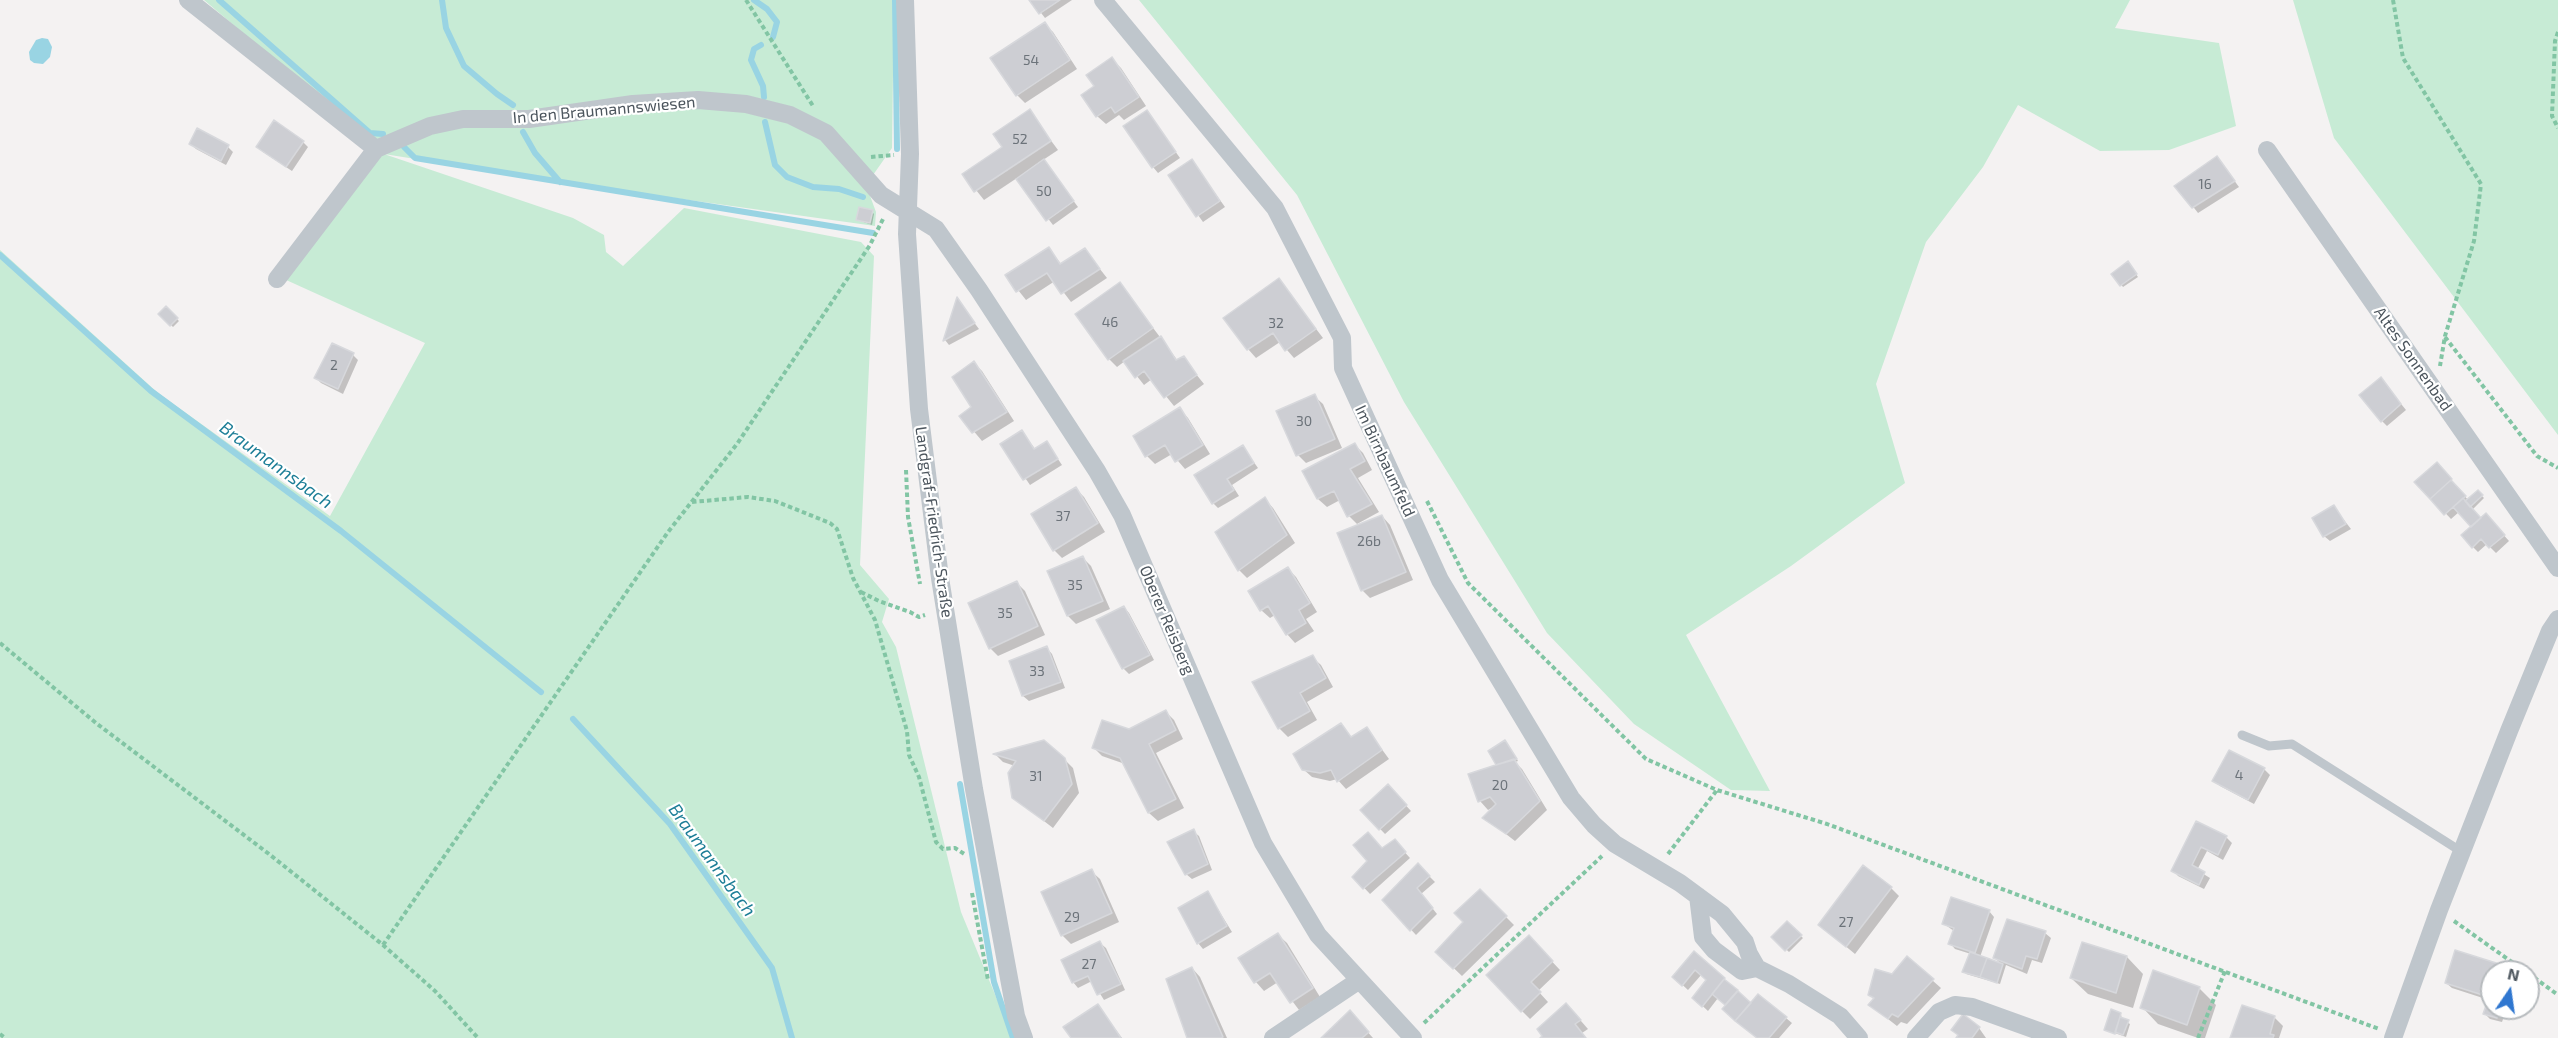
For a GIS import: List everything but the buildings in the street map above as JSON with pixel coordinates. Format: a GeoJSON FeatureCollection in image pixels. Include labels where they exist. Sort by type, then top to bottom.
{"type":"FeatureCollection","features":[{"type":"Feature","properties":{"kind":"street"},"geometry":{"type":"LineString","coordinates":[[188,0],[376,149]]}},
{"type":"Feature","properties":{"kind":"street","name":"Landgraf-Friedrich-Straße"},"geometry":{"type":"LineString","coordinates":[[905,0],[910,154],[899,206],[907,234],[919,409],[940,578],[974,789],[1016,1016],[1024,1038]]}},
{"type":"Feature","properties":{"kind":"street","name":"Im Birnbaumfeld"},"geometry":{"type":"LineString","coordinates":[[1103,0],[1275,208],[1342,338],[1343,368],[1440,580],[1571,798],[1594,825],[1615,844],[1698,896],[1722,914],[1745,942],[1757,968]]}},
{"type":"Feature","properties":{"kind":"street","name":"In den Braumannswiesen"},"geometry":{"type":"LineString","coordinates":[[277,279],[376,149],[430,126],[463,119],[529,119],[633,104],[698,100],[746,104],[790,115],[826,133],[866,180],[899,206]]}},
{"type":"Feature","properties":{"kind":"street","name":"Altes Sonnenbad"},"geometry":{"type":"LineString","coordinates":[[2267,150],[2558,568]]}},
{"type":"Feature","properties":{"kind":"street","name":"Oberer Reisberg"},"geometry":{"type":"LineString","coordinates":[[899,206],[936,229],[1112,498],[1134,542],[1263,843],[1318,936],[1412,1037]]}},
{"type":"Feature","properties":{"kind":"street"},"geometry":{"type":"LineString","coordinates":[[2393,1036],[2513,720],[2550,631],[2558,619]]}},
{"type":"Feature","properties":{"kind":"street"},"geometry":{"type":"LineString","coordinates":[[1698,896],[1703,937],[1714,950],[1742,971],[1757,968],[1840,1016],[1859,1038]]}},
{"type":"Feature","properties":{"kind":"street"},"geometry":{"type":"LineString","coordinates":[[1273,1038],[1358,981]]}},
{"type":"Feature","properties":{"kind":"street"},"geometry":{"type":"LineString","coordinates":[[1916,1038],[1939,1012],[1955,1005],[1972,1007],[2058,1038]]}},
{"type":"Feature","properties":{"kind":"lane"},"geometry":{"type":"LineString","coordinates":[[2242,735],[2269,746],[2292,744],[2462,852]]}},
{"type":"Feature","properties":{"kind":"path"},"geometry":{"type":"LineString","coordinates":[[746,0],[814,107]]}},
{"type":"Feature","properties":{"kind":"path"},"geometry":{"type":"LineString","coordinates":[[2393,0],[2403,58],[2481,184],[2474,241],[2445,336],[2537,456],[2558,468]]}},
{"type":"Feature","properties":{"kind":"path"},"geometry":{"type":"LineString","coordinates":[[2558,32],[2555,41],[2552,116],[2558,128]]}},
{"type":"Feature","properties":{"kind":"path"},"geometry":{"type":"LineString","coordinates":[[848,159],[910,154]]}},
{"type":"Feature","properties":{"kind":"path"},"geometry":{"type":"LineString","coordinates":[[383,945],[668,532],[737,444],[870,245],[899,206]]}},
{"type":"Feature","properties":{"kind":"path"},"geometry":{"type":"LineString","coordinates":[[692,502],[748,497],[775,501],[830,523],[837,530],[853,578],[875,620],[907,731],[909,755],[919,777],[936,842],[943,849],[955,849],[966,855]]}},
{"type":"Feature","properties":{"kind":"path"},"geometry":{"type":"LineString","coordinates":[[1426,499],[1468,583],[1646,759],[1717,790],[1827,824],[2225,971],[2393,1036]]}},
{"type":"Feature","properties":{"kind":"path"},"geometry":{"type":"LineString","coordinates":[[860,591],[919,617],[925,615]]}},
{"type":"Feature","properties":{"kind":"path"},"geometry":{"type":"LineString","coordinates":[[0,643],[96,723],[269,854],[383,945],[435,992],[478,1038]]}},
{"type":"Feature","properties":{"kind":"path"},"geometry":{"type":"LineString","coordinates":[[1659,871],[1672,848],[1717,790]]}},
{"type":"Feature","properties":{"kind":"path"},"geometry":{"type":"LineString","coordinates":[[1412,1037],[1615,844]]}},
{"type":"Feature","properties":{"kind":"path"},"geometry":{"type":"LineString","coordinates":[[2439,910],[2509,960]]}},
{"type":"Feature","properties":{"kind":"path"},"geometry":{"type":"LineString","coordinates":[[2198,1038],[2225,971]]}},
{"type":"Feature","properties":{"kind":"path"},"geometry":{"type":"LineString","coordinates":[[2540,982],[2558,994]]}},
{"type":"Feature","properties":{"kind":"path"},"geometry":{"type":"LineString","coordinates":[[0,1034],[5,1038]]}},
{"type":"Feature","properties":{"kind":"green space"},"geometry":{"type":"Polygon","coordinates":[[[204,0],[894,0],[892,148],[866,185],[876,212],[875,226],[560,182],[384,154],[573,218],[604,235],[606,252],[623,266],[684,208],[861,242],[874,256],[860,565],[889,599],[882,622],[896,647],[961,912],[1013,1038],[0,1038],[0,250],[158,393],[330,516],[425,343],[284,279],[378,153],[349,123],[204,0]]]}},
{"type":"Feature","properties":{"kind":"green space"},"geometry":{"type":"Polygon","coordinates":[[[1139,0],[2130,0],[2115,28],[2219,43],[2236,126],[2169,150],[2100,151],[2018,105],[1983,167],[1926,242],[1876,384],[1905,483],[1791,566],[1686,635],[1770,791],[1731,790],[1634,724],[1547,633],[1404,402],[1297,195],[1139,0]]]}},
{"type":"Feature","properties":{"kind":"green space"},"geometry":{"type":"Polygon","coordinates":[[[2293,0],[2558,0],[2558,435],[2334,138],[2293,0]]]}},
{"type":"Feature","properties":{"kind":"water"},"geometry":{"type":"Polygon","coordinates":[[[48,39],[52,47],[50,57],[43,64],[34,63],[30,60],[29,52],[36,40],[48,39]]]}},
{"type":"Feature","properties":{"kind":"waterway"},"geometry":{"type":"LineString","coordinates":[[219,0],[370,133],[383,134]]}},
{"type":"Feature","properties":{"kind":"waterway"},"geometry":{"type":"LineString","coordinates":[[442,0],[446,28],[464,66],[513,105]]}},
{"type":"Feature","properties":{"kind":"waterway"},"geometry":{"type":"LineString","coordinates":[[754,0],[767,9],[777,22],[773,37]]}},
{"type":"Feature","properties":{"kind":"waterway"},"geometry":{"type":"LineString","coordinates":[[895,0],[897,149]]}},
{"type":"Feature","properties":{"kind":"waterway"},"geometry":{"type":"LineString","coordinates":[[761,45],[754,49],[751,60],[763,86],[764,97]]}},
{"type":"Feature","properties":{"kind":"waterway"},"geometry":{"type":"LineString","coordinates":[[765,122],[775,165],[787,177],[813,187],[839,189],[863,197]]}},
{"type":"Feature","properties":{"kind":"waterway"},"geometry":{"type":"LineString","coordinates":[[523,132],[535,153],[560,182]]}},
{"type":"Feature","properties":{"kind":"waterway"},"geometry":{"type":"LineString","coordinates":[[404,147],[415,158],[873,233]]}},
{"type":"Feature","properties":{"kind":"waterway","name":"Braumannsbach"},"geometry":{"type":"LineString","coordinates":[[0,255],[151,391],[341,531],[541,692]]}},
{"type":"Feature","properties":{"kind":"waterway","name":"Braumannsbach"},"geometry":{"type":"LineString","coordinates":[[573,719],[670,824],[772,968],[792,1038]]}},
{"type":"Feature","properties":{"kind":"waterway"},"geometry":{"type":"LineString","coordinates":[[960,784],[994,982],[1013,1038]]}}]}
